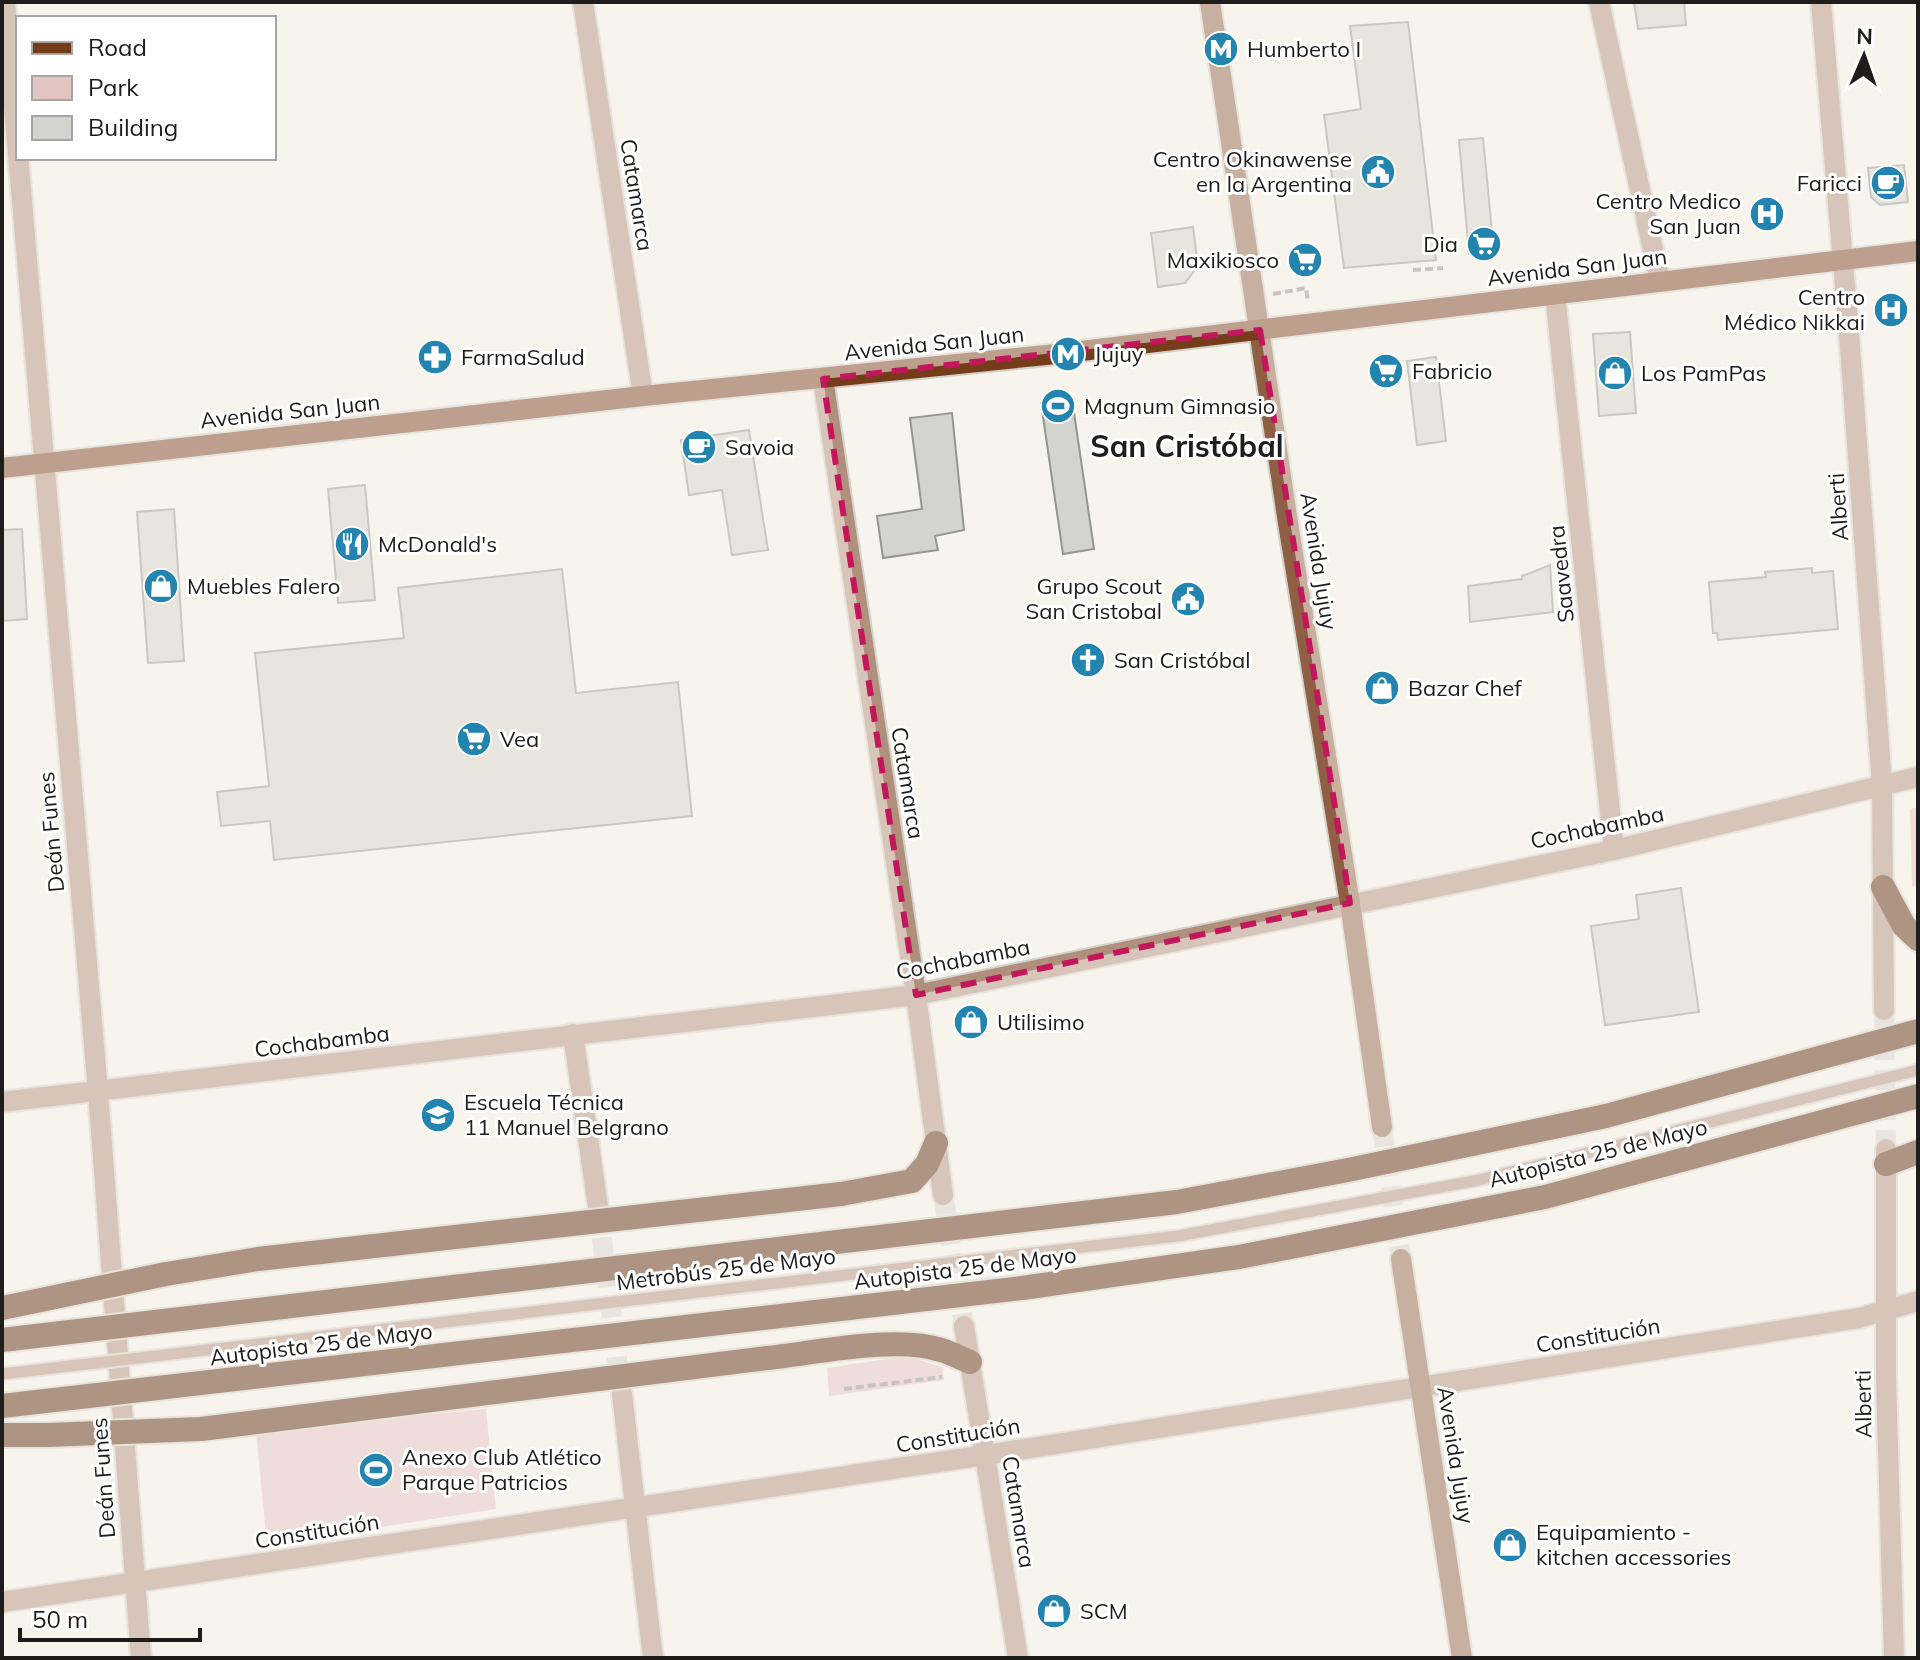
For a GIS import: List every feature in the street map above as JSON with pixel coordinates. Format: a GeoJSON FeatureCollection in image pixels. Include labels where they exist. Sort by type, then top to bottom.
{"type":"FeatureCollection","features":[{"type":"Feature","properties":{"kind":"highway"},"geometry":{"type":"LineString","coordinates":[[1883,887],[1904,926],[1918,939]]}},
{"type":"Feature","properties":{"kind":"highway","name":"Autopista 25 de Mayo"},"geometry":{"type":"LineString","coordinates":[[2,1340],[1177,1202],[1606,1116],[1918,1031]]}},
{"type":"Feature","properties":{"kind":"highway","name":"Autopista 25 de Mayo"},"geometry":{"type":"LineString","coordinates":[[2,1406],[1022,1288],[1239,1257],[1545,1197],[1918,1096]]}},
{"type":"Feature","properties":{"kind":"highway"},"geometry":{"type":"LineString","coordinates":[[2,1308],[166,1274],[258,1259],[841,1194],[912,1181],[927,1164],[936,1143]]}},
{"type":"Feature","properties":{"kind":"highway"},"geometry":{"type":"LineString","coordinates":[[1886,1156],[1918,1152]]}},
{"type":"Feature","properties":{"kind":"highway"},"geometry":{"type":"LineString","coordinates":[[2,1435],[201,1429],[887,1345],[939,1349],[971,1368]]}},
{"type":"Feature","properties":{"kind":"main road","name":"Avenida Jujuy"},"geometry":{"type":"LineString","coordinates":[[1210,2],[1382,1127]]}},
{"type":"Feature","properties":{"kind":"main road","name":"Avenida San Juan"},"geometry":{"type":"LineString","coordinates":[[2,468],[1260,330],[1918,251]]}},
{"type":"Feature","properties":{"kind":"main road","name":"Avenida Jujuy"},"geometry":{"type":"LineString","coordinates":[[1401,1259],[1462,1658]]}},
{"type":"Feature","properties":{"kind":"street","name":"Deán Funes"},"geometry":{"type":"LineString","coordinates":[[5,2],[16,135]]}},
{"type":"Feature","properties":{"kind":"street","name":"Catamarca"},"geometry":{"type":"LineString","coordinates":[[583,2],[643,396]]}},
{"type":"Feature","properties":{"kind":"street"},"geometry":{"type":"LineString","coordinates":[[1599,2],[1660,282]]}},
{"type":"Feature","properties":{"kind":"street","name":"Alberti"},"geometry":{"type":"LineString","coordinates":[[1821,2],[1882,785],[1884,1010]]}},
{"type":"Feature","properties":{"kind":"street","name":"Deán Funes"},"geometry":{"type":"LineString","coordinates":[[18,160],[98,1092],[141,1658]]}},
{"type":"Feature","properties":{"kind":"street","name":"Saavedra"},"geometry":{"type":"LineString","coordinates":[[1555,294],[1614,850]]}},
{"type":"Feature","properties":{"kind":"street","name":"Catamarca"},"geometry":{"type":"LineString","coordinates":[[823,379],[943,1195]]}},
{"type":"Feature","properties":{"kind":"street","name":"Cochabamba"},"geometry":{"type":"LineString","coordinates":[[2,1102],[916,995],[1614,850],[1918,777]]}},
{"type":"Feature","properties":{"kind":"street"},"geometry":{"type":"LineString","coordinates":[[573,1034],[598,1207]]}},
{"type":"Feature","properties":{"kind":"street","name":"Alberti"},"geometry":{"type":"LineString","coordinates":[[1886,1156],[1885,1310],[1894,1658]]}},
{"type":"Feature","properties":{"kind":"street","name":"Constitución"},"geometry":{"type":"LineString","coordinates":[[2,1602],[1422,1387],[1859,1318],[1918,1301]]}},
{"type":"Feature","properties":{"kind":"street","name":"Catamarca"},"geometry":{"type":"LineString","coordinates":[[964,1326],[1018,1658]]}},
{"type":"Feature","properties":{"kind":"street"},"geometry":{"type":"LineString","coordinates":[[622,1394],[653,1658]]}},
{"type":"Feature","properties":{"kind":"lane","name":"Metrobús 25 de Mayo"},"geometry":{"type":"LineString","coordinates":[[2,1374],[1178,1236],[1479,1180],[1918,1070]]}},
{"type":"Feature","properties":{"kind":"path"},"geometry":{"type":"LineString","coordinates":[[1413,270],[1443,268]]}},
{"type":"Feature","properties":{"kind":"path"},"geometry":{"type":"LineString","coordinates":[[1255,297],[1306,288],[1312,324]]}},
{"type":"Feature","properties":{"kind":"path"},"geometry":{"type":"LineString","coordinates":[[844,1389],[971,1368]]}},
{"type":"Feature","properties":{"kind":"highlighted area"},"geometry":{"type":"Polygon","coordinates":[[[1260,330],[1350,903],[916,995],[823,379],[1260,330]]]}},
{"type":"Feature","properties":{"kind":"green space"},"geometry":{"type":"Polygon","coordinates":[[[1918,807],[1918,886],[1912,886],[1910,809],[1918,807]]]}},
{"type":"Feature","properties":{"kind":"green space"},"geometry":{"type":"Polygon","coordinates":[[[907,1356],[942,1367],[944,1380],[829,1396],[827,1368],[907,1356]]]}},
{"type":"Feature","properties":{"kind":"green space","name":"Anexo Club Atlético Parque Patricios"},"geometry":{"type":"Polygon","coordinates":[[[486,1409],[496,1509],[267,1545],[256,1431],[486,1409]]]}},
{"type":"Feature","properties":{"kind":"building"},"geometry":{"type":"Polygon","coordinates":[[[1634,2],[1684,2],[1686,25],[1638,29],[1634,2]]]}},
{"type":"Feature","properties":{"kind":"building","name":"Centro Okinawense en la Argentina"},"geometry":{"type":"Polygon","coordinates":[[[1408,22],[1436,260],[1344,268],[1324,115],[1361,109],[1350,26],[1408,22]]]}},
{"type":"Feature","properties":{"kind":"building"},"geometry":{"type":"Polygon","coordinates":[[[1483,138],[1494,252],[1469,254],[1459,140],[1483,138]]]}},
{"type":"Feature","properties":{"kind":"building","name":"Faricci"},"geometry":{"type":"Polygon","coordinates":[[[1904,165],[1908,202],[1880,205],[1871,197],[1868,168],[1904,165]]]}},
{"type":"Feature","properties":{"kind":"building"},"geometry":{"type":"Polygon","coordinates":[[[1193,227],[1198,266],[1185,283],[1158,287],[1151,233],[1193,227]]]}},
{"type":"Feature","properties":{"kind":"building","name":"Los PamPas"},"geometry":{"type":"Polygon","coordinates":[[[1630,332],[1636,413],[1599,416],[1593,334],[1630,332]]]}},
{"type":"Feature","properties":{"kind":"building"},"geometry":{"type":"Polygon","coordinates":[[[1436,357],[1446,441],[1417,445],[1407,361],[1436,357]]]}},
{"type":"Feature","properties":{"kind":"building"},"geometry":{"type":"Polygon","coordinates":[[[1072,399],[1094,549],[1063,554],[1041,403],[1072,399]]]}},
{"type":"Feature","properties":{"kind":"building"},"geometry":{"type":"Polygon","coordinates":[[[952,413],[964,530],[935,536],[938,550],[883,558],[877,516],[922,509],[910,418],[952,413]]]}},
{"type":"Feature","properties":{"kind":"building"},"geometry":{"type":"Polygon","coordinates":[[[749,430],[768,550],[732,555],[722,490],[689,495],[681,440],[749,430]]]}},
{"type":"Feature","properties":{"kind":"building","name":"McDonald's"},"geometry":{"type":"Polygon","coordinates":[[[365,485],[375,600],[338,603],[328,489],[365,485]]]}},
{"type":"Feature","properties":{"kind":"building","name":"Muebles Falero"},"geometry":{"type":"Polygon","coordinates":[[[174,509],[184,661],[148,663],[137,512],[174,509]]]}},
{"type":"Feature","properties":{"kind":"building"},"geometry":{"type":"Polygon","coordinates":[[[22,529],[27,619],[2,621],[2,530],[22,529]]]}},
{"type":"Feature","properties":{"kind":"building"},"geometry":{"type":"Polygon","coordinates":[[[1550,565],[1553,612],[1470,622],[1468,586],[1522,579],[1522,576],[1550,565]]]}},
{"type":"Feature","properties":{"kind":"building"},"geometry":{"type":"Polygon","coordinates":[[[1812,568],[1812,573],[1833,571],[1838,629],[1718,640],[1717,633],[1713,633],[1709,582],[1766,577],[1765,572],[1812,568]]]}},
{"type":"Feature","properties":{"kind":"building","name":"Vea"},"geometry":{"type":"Polygon","coordinates":[[[562,569],[576,693],[678,682],[692,816],[274,860],[270,821],[221,826],[217,792],[269,786],[255,653],[404,638],[398,588],[562,569]]]}},
{"type":"Feature","properties":{"kind":"building"},"geometry":{"type":"Polygon","coordinates":[[[1681,888],[1699,1012],[1605,1025],[1591,926],[1639,919],[1636,895],[1681,888]]]}},
{"type":"Feature","properties":{"kind":"tunnel"},"geometry":{"type":"LineString","coordinates":[[1884,1010],[1886,1149]]}},
{"type":"Feature","properties":{"kind":"tunnel"},"geometry":{"type":"LineString","coordinates":[[1382,1127],[1401,1259]]}},
{"type":"Feature","properties":{"kind":"tunnel"},"geometry":{"type":"LineString","coordinates":[[943,1195],[964,1326]]}},
{"type":"Feature","properties":{"kind":"tunnel"},"geometry":{"type":"LineString","coordinates":[[598,1208],[621,1390]]}},
{"type":"Feature","properties":{"kind":"place","name":"Humberto I"},"geometry":{"type":"Point","coordinates":[1221,49]}},
{"type":"Feature","properties":{"kind":"place","name":"Centro Okinawense en la Argentina"},"geometry":{"type":"Point","coordinates":[1378,172]}},
{"type":"Feature","properties":{"kind":"place","name":"Faricci"},"geometry":{"type":"Point","coordinates":[1888,183]}},
{"type":"Feature","properties":{"kind":"place","name":"Centro Medico San Juan"},"geometry":{"type":"Point","coordinates":[1767,214]}},
{"type":"Feature","properties":{"kind":"place","name":"Dia"},"geometry":{"type":"Point","coordinates":[1484,244]}},
{"type":"Feature","properties":{"kind":"place","name":"Maxikiosco"},"geometry":{"type":"Point","coordinates":[1305,260]}},
{"type":"Feature","properties":{"kind":"place","name":"Centro Médico Nikkai"},"geometry":{"type":"Point","coordinates":[1891,310]}},
{"type":"Feature","properties":{"kind":"place","name":"Jujuy"},"geometry":{"type":"Point","coordinates":[1068,354]}},
{"type":"Feature","properties":{"kind":"place","name":"FarmaSalud"},"geometry":{"type":"Point","coordinates":[435,357]}},
{"type":"Feature","properties":{"kind":"place","name":"Fabricio"},"geometry":{"type":"Point","coordinates":[1386,371]}},
{"type":"Feature","properties":{"kind":"place","name":"Los PamPas"},"geometry":{"type":"Point","coordinates":[1615,373]}},
{"type":"Feature","properties":{"kind":"place","name":"Magnum Gimnasio"},"geometry":{"type":"Point","coordinates":[1058,406]}},
{"type":"Feature","properties":{"kind":"place","name":"Savoia"},"geometry":{"type":"Point","coordinates":[699,447]}},
{"type":"Feature","properties":{"kind":"place","name":"McDonald's"},"geometry":{"type":"Point","coordinates":[352,544]}},
{"type":"Feature","properties":{"kind":"place","name":"Muebles Falero"},"geometry":{"type":"Point","coordinates":[161,586]}},
{"type":"Feature","properties":{"kind":"place","name":"Grupo Scout San Cristobal"},"geometry":{"type":"Point","coordinates":[1188,599]}},
{"type":"Feature","properties":{"kind":"place","name":"San Cristóbal"},"geometry":{"type":"Point","coordinates":[1088,660]}},
{"type":"Feature","properties":{"kind":"place","name":"Bazar Chef"},"geometry":{"type":"Point","coordinates":[1382,688]}},
{"type":"Feature","properties":{"kind":"place","name":"Vea"},"geometry":{"type":"Point","coordinates":[474,739]}},
{"type":"Feature","properties":{"kind":"place","name":"Utilisimo"},"geometry":{"type":"Point","coordinates":[971,1022]}},
{"type":"Feature","properties":{"kind":"place","name":"Escuela Técnica 11 Manuel Belgrano"},"geometry":{"type":"Point","coordinates":[438,1115]}},
{"type":"Feature","properties":{"kind":"place","name":"Anexo Club Atlético Parque Patricios"},"geometry":{"type":"Point","coordinates":[376,1470]}},
{"type":"Feature","properties":{"kind":"place","name":"Equipamiento - kitchen accessories"},"geometry":{"type":"Point","coordinates":[1510,1545]}},
{"type":"Feature","properties":{"kind":"place","name":"SCM"},"geometry":{"type":"Point","coordinates":[1054,1611]}},
{"type":"Feature","properties":{"kind":"district","name":"San Cristóbal"},"geometry":{"type":"Point","coordinates":[1187,446]}}]}
